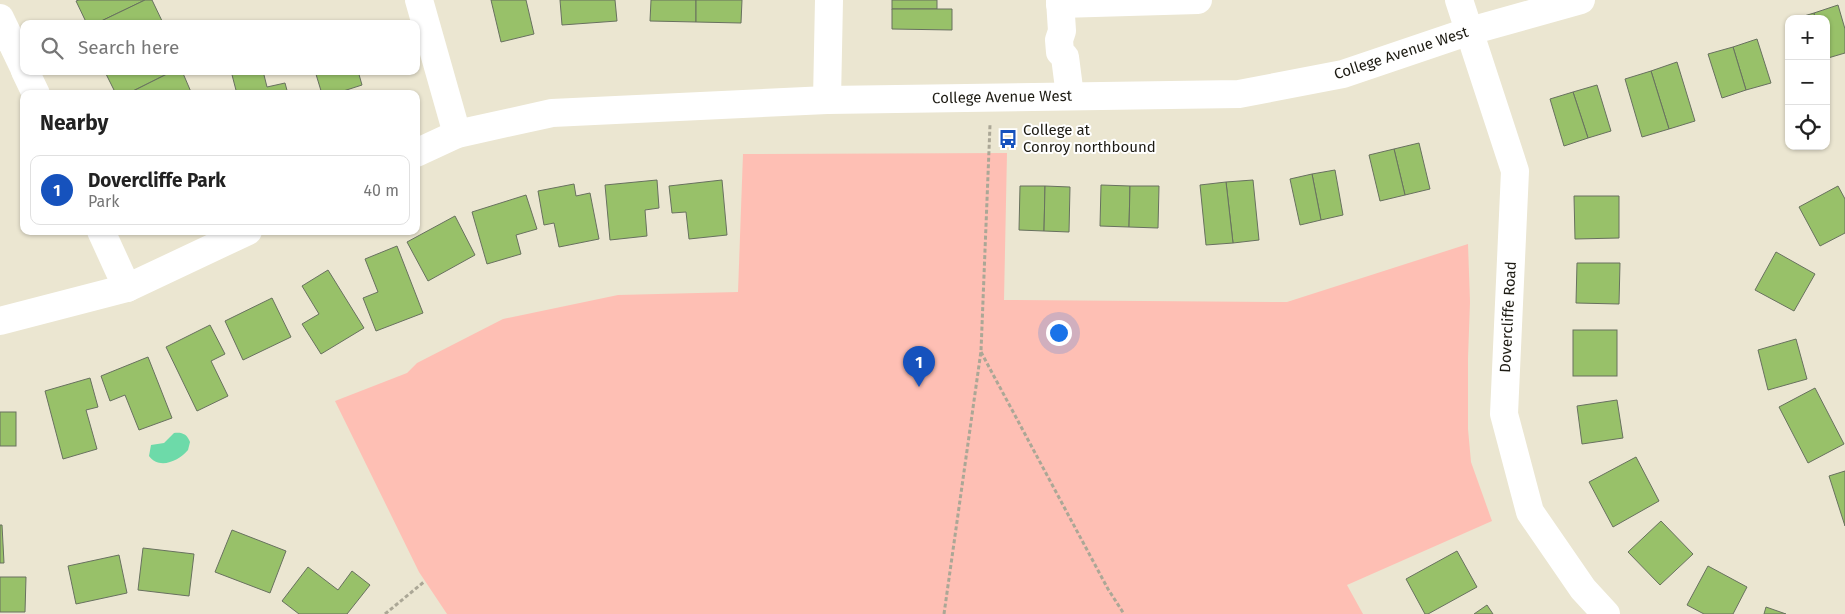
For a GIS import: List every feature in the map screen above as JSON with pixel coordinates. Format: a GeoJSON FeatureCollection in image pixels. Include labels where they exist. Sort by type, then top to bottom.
{"type":"FeatureCollection","features":[{"type":"Feature","properties":{"kind":"street"},"geometry":{"type":"LineString","coordinates":[[419,0],[457,134]]}},
{"type":"Feature","properties":{"kind":"street"},"geometry":{"type":"LineString","coordinates":[[827,100],[829,0]]}},
{"type":"Feature","properties":{"kind":"street"},"geometry":{"type":"LineString","coordinates":[[1070,96],[1060,2],[1198,0]]}},
{"type":"Feature","properties":{"kind":"street","name":"Dovercliffe Road"},"geometry":{"type":"LineString","coordinates":[[1459,0],[1515,171],[1504,414],[1530,512],[1583,589],[1606,614]]}},
{"type":"Feature","properties":{"kind":"street","name":"College Avenue West"},"geometry":{"type":"LineString","coordinates":[[420,151],[457,134],[552,113],[827,100],[1239,94],[1343,74],[1470,31],[1581,0]]}},
{"type":"Feature","properties":{"kind":"street"},"geometry":{"type":"LineString","coordinates":[[0,18],[20,61]]}},
{"type":"Feature","properties":{"kind":"street"},"geometry":{"type":"LineString","coordinates":[[26,75],[34,90]]}},
{"type":"Feature","properties":{"kind":"street"},"geometry":{"type":"LineString","coordinates":[[103,235],[127,288]]}},
{"type":"Feature","properties":{"kind":"street"},"geometry":{"type":"LineString","coordinates":[[0,321],[127,288],[240,235]]}},
{"type":"Feature","properties":{"kind":"path"},"geometry":{"type":"LineString","coordinates":[[944,614],[981,351],[991,98]]}},
{"type":"Feature","properties":{"kind":"path"},"geometry":{"type":"LineString","coordinates":[[981,351],[1108,589],[1124,614]]}},
{"type":"Feature","properties":{"kind":"path"},"geometry":{"type":"LineString","coordinates":[[385,614],[426,581]]}},
{"type":"Feature","properties":{"kind":"shaded area"},"geometry":{"type":"Polygon","coordinates":[[[1007,153],[1004,300],[1287,302],[1468,244],[1470,302],[1468,429],[1471,462],[1492,521],[1347,585],[1363,614],[447,614],[419,572],[335,401],[407,373],[417,363],[503,319],[618,295],[738,292],[743,154],[1007,153]]]}},
{"type":"Feature","properties":{"kind":"shaded area"},"geometry":{"type":"Polygon","coordinates":[[[174,433],[186,435],[190,442],[188,450],[180,458],[169,462],[158,463],[153,460],[149,456],[151,445],[164,443],[174,433]]]}},
{"type":"Feature","properties":{"kind":"building"},"geometry":{"type":"Polygon","coordinates":[[[145,0],[103,20],[85,20],[76,1],[145,0]]]}},
{"type":"Feature","properties":{"kind":"building"},"geometry":{"type":"Polygon","coordinates":[[[145,0],[152,0],[162,20],[103,20],[145,0]]]}},
{"type":"Feature","properties":{"kind":"building"},"geometry":{"type":"Polygon","coordinates":[[[491,0],[526,0],[534,34],[501,42],[491,0]]]}},
{"type":"Feature","properties":{"kind":"building"},"geometry":{"type":"Polygon","coordinates":[[[560,0],[615,0],[617,21],[562,25],[560,0]]]}},
{"type":"Feature","properties":{"kind":"building"},"geometry":{"type":"Polygon","coordinates":[[[651,0],[696,0],[696,22],[650,21],[651,0]]]}},
{"type":"Feature","properties":{"kind":"building"},"geometry":{"type":"Polygon","coordinates":[[[696,0],[742,0],[741,23],[696,22],[696,0]]]}},
{"type":"Feature","properties":{"kind":"building"},"geometry":{"type":"Polygon","coordinates":[[[892,0],[937,0],[937,9],[892,9],[892,0]]]}},
{"type":"Feature","properties":{"kind":"building"},"geometry":{"type":"Polygon","coordinates":[[[1838,5],[1845,29],[1845,53],[1830,57],[1830,15],[1814,15],[1814,13],[1838,5]]]}},
{"type":"Feature","properties":{"kind":"building"},"geometry":{"type":"Polygon","coordinates":[[[892,9],[952,9],[952,30],[892,29],[892,9]]]}},
{"type":"Feature","properties":{"kind":"building"},"geometry":{"type":"Polygon","coordinates":[[[1757,39],[1771,83],[1746,90],[1733,47],[1757,39]]]}},
{"type":"Feature","properties":{"kind":"building"},"geometry":{"type":"Polygon","coordinates":[[[1733,47],[1746,90],[1722,98],[1708,54],[1733,47]]]}},
{"type":"Feature","properties":{"kind":"building"},"geometry":{"type":"Polygon","coordinates":[[[1677,62],[1695,121],[1669,129],[1651,71],[1677,62]]]}},
{"type":"Feature","properties":{"kind":"building"},"geometry":{"type":"Polygon","coordinates":[[[1651,71],[1669,129],[1642,137],[1625,79],[1651,71]]]}},
{"type":"Feature","properties":{"kind":"building"},"geometry":{"type":"Polygon","coordinates":[[[106,75],[165,75],[135,90],[114,90],[106,75]]]}},
{"type":"Feature","properties":{"kind":"building"},"geometry":{"type":"Polygon","coordinates":[[[165,75],[184,75],[190,90],[135,90],[165,75]]]}},
{"type":"Feature","properties":{"kind":"building"},"geometry":{"type":"Polygon","coordinates":[[[232,75],[264,75],[267,87],[285,83],[287,90],[236,90],[232,75]]]}},
{"type":"Feature","properties":{"kind":"building"},"geometry":{"type":"Polygon","coordinates":[[[316,75],[359,75],[362,85],[346,90],[321,90],[316,75]]]}},
{"type":"Feature","properties":{"kind":"building"},"geometry":{"type":"Polygon","coordinates":[[[1597,85],[1611,131],[1588,138],[1573,92],[1597,85]]]}},
{"type":"Feature","properties":{"kind":"building"},"geometry":{"type":"Polygon","coordinates":[[[1573,92],[1588,138],[1564,146],[1550,99],[1573,92]]]}},
{"type":"Feature","properties":{"kind":"building"},"geometry":{"type":"Polygon","coordinates":[[[1419,143],[1430,189],[1405,195],[1394,149],[1419,143]]]}},
{"type":"Feature","properties":{"kind":"building"},"geometry":{"type":"Polygon","coordinates":[[[1394,149],[1405,195],[1380,201],[1369,155],[1394,149]]]}},
{"type":"Feature","properties":{"kind":"building"},"geometry":{"type":"Polygon","coordinates":[[[1335,170],[1343,215],[1321,220],[1312,174],[1335,170]]]}},
{"type":"Feature","properties":{"kind":"building"},"geometry":{"type":"Polygon","coordinates":[[[1312,174],[1321,220],[1300,225],[1290,179],[1312,174]]]}},
{"type":"Feature","properties":{"kind":"building"},"geometry":{"type":"Polygon","coordinates":[[[657,180],[659,208],[645,210],[647,236],[610,240],[605,185],[657,180]]]}},
{"type":"Feature","properties":{"kind":"building"},"geometry":{"type":"Polygon","coordinates":[[[722,180],[727,235],[689,239],[686,212],[672,213],[669,186],[722,180]]]}},
{"type":"Feature","properties":{"kind":"building"},"geometry":{"type":"Polygon","coordinates":[[[1253,180],[1259,240],[1233,243],[1226,182],[1253,180]]]}},
{"type":"Feature","properties":{"kind":"building"},"geometry":{"type":"Polygon","coordinates":[[[1226,182],[1233,243],[1206,245],[1200,185],[1226,182]]]}},
{"type":"Feature","properties":{"kind":"building"},"geometry":{"type":"Polygon","coordinates":[[[574,184],[576,196],[590,193],[599,239],[559,247],[554,223],[544,225],[538,191],[574,184]]]}},
{"type":"Feature","properties":{"kind":"building"},"geometry":{"type":"Polygon","coordinates":[[[1101,185],[1130,186],[1129,227],[1100,226],[1101,185]]]}},
{"type":"Feature","properties":{"kind":"building"},"geometry":{"type":"Polygon","coordinates":[[[1020,186],[1045,186],[1044,231],[1019,230],[1020,186]]]}},
{"type":"Feature","properties":{"kind":"building"},"geometry":{"type":"Polygon","coordinates":[[[1045,186],[1070,187],[1069,232],[1044,231],[1045,186]]]}},
{"type":"Feature","properties":{"kind":"building"},"geometry":{"type":"Polygon","coordinates":[[[1130,186],[1159,186],[1158,228],[1129,227],[1130,186]]]}},
{"type":"Feature","properties":{"kind":"building"},"geometry":{"type":"Polygon","coordinates":[[[1838,186],[1845,199],[1845,233],[1820,246],[1799,207],[1838,186]]]}},
{"type":"Feature","properties":{"kind":"building"},"geometry":{"type":"Polygon","coordinates":[[[526,195],[537,229],[516,235],[521,254],[487,264],[472,212],[526,195]]]}},
{"type":"Feature","properties":{"kind":"building"},"geometry":{"type":"Polygon","coordinates":[[[1574,196],[1619,196],[1619,238],[1575,239],[1574,196]]]}},
{"type":"Feature","properties":{"kind":"building"},"geometry":{"type":"Polygon","coordinates":[[[455,216],[475,255],[428,281],[407,242],[455,216]]]}},
{"type":"Feature","properties":{"kind":"building"},"geometry":{"type":"Polygon","coordinates":[[[397,246],[423,313],[376,331],[363,298],[378,292],[365,259],[397,246]]]}},
{"type":"Feature","properties":{"kind":"building"},"geometry":{"type":"Polygon","coordinates":[[[1776,252],[1815,274],[1794,311],[1755,290],[1776,252]]]}},
{"type":"Feature","properties":{"kind":"building"},"geometry":{"type":"Polygon","coordinates":[[[1577,263],[1620,263],[1619,304],[1576,303],[1577,263]]]}},
{"type":"Feature","properties":{"kind":"building"},"geometry":{"type":"Polygon","coordinates":[[[328,270],[364,328],[321,354],[302,324],[319,314],[302,286],[328,270]]]}},
{"type":"Feature","properties":{"kind":"building"},"geometry":{"type":"Polygon","coordinates":[[[272,298],[291,337],[243,360],[225,321],[272,298]]]}},
{"type":"Feature","properties":{"kind":"building"},"geometry":{"type":"Polygon","coordinates":[[[210,325],[225,354],[211,361],[228,396],[197,411],[166,347],[210,325]]]}},
{"type":"Feature","properties":{"kind":"building"},"geometry":{"type":"Polygon","coordinates":[[[1573,330],[1617,330],[1617,376],[1573,376],[1573,330]]]}},
{"type":"Feature","properties":{"kind":"building"},"geometry":{"type":"Polygon","coordinates":[[[1796,339],[1807,379],[1768,390],[1758,350],[1796,339]]]}},
{"type":"Feature","properties":{"kind":"building"},"geometry":{"type":"Polygon","coordinates":[[[148,357],[172,418],[139,430],[125,395],[110,401],[101,376],[148,357]]]}},
{"type":"Feature","properties":{"kind":"building"},"geometry":{"type":"Polygon","coordinates":[[[90,378],[98,407],[86,410],[97,449],[63,459],[45,391],[90,378]]]}},
{"type":"Feature","properties":{"kind":"building"},"geometry":{"type":"Polygon","coordinates":[[[1815,388],[1844,444],[1808,463],[1779,407],[1815,388]]]}},
{"type":"Feature","properties":{"kind":"building"},"geometry":{"type":"Polygon","coordinates":[[[1617,400],[1623,438],[1582,444],[1577,406],[1617,400]]]}},
{"type":"Feature","properties":{"kind":"building"},"geometry":{"type":"Polygon","coordinates":[[[0,412],[16,412],[16,446],[0,446],[0,412]]]}},
{"type":"Feature","properties":{"kind":"building"},"geometry":{"type":"Polygon","coordinates":[[[1636,457],[1659,501],[1613,527],[1589,482],[1636,457]]]}},
{"type":"Feature","properties":{"kind":"building"},"geometry":{"type":"Polygon","coordinates":[[[1845,471],[1845,526],[1829,476],[1845,471]]]}},
{"type":"Feature","properties":{"kind":"building"},"geometry":{"type":"Polygon","coordinates":[[[1661,521],[1693,554],[1660,585],[1628,552],[1661,521]]]}},
{"type":"Feature","properties":{"kind":"building"},"geometry":{"type":"Polygon","coordinates":[[[0,525],[2,525],[4,563],[0,563],[0,525]]]}},
{"type":"Feature","properties":{"kind":"building"},"geometry":{"type":"Polygon","coordinates":[[[232,530],[286,551],[270,593],[215,572],[232,530]]]}},
{"type":"Feature","properties":{"kind":"building"},"geometry":{"type":"Polygon","coordinates":[[[143,548],[194,554],[189,596],[138,590],[143,548]]]}},
{"type":"Feature","properties":{"kind":"building"},"geometry":{"type":"Polygon","coordinates":[[[1457,551],[1477,587],[1425,614],[1406,579],[1457,551]]]}},
{"type":"Feature","properties":{"kind":"building"},"geometry":{"type":"Polygon","coordinates":[[[119,555],[127,593],[76,604],[68,566],[119,555]]]}},
{"type":"Feature","properties":{"kind":"building"},"geometry":{"type":"Polygon","coordinates":[[[1708,566],[1747,587],[1733,614],[1704,614],[1687,605],[1708,566]]]}},
{"type":"Feature","properties":{"kind":"building"},"geometry":{"type":"Polygon","coordinates":[[[308,567],[338,590],[352,571],[370,585],[347,614],[299,614],[282,601],[308,567]]]}},
{"type":"Feature","properties":{"kind":"building"},"geometry":{"type":"Polygon","coordinates":[[[0,577],[26,577],[25,612],[0,612],[0,577]]]}},
{"type":"Feature","properties":{"kind":"building"},"geometry":{"type":"Polygon","coordinates":[[[1487,605],[1493,614],[1474,614],[1487,605]]]}},
{"type":"Feature","properties":{"kind":"building"},"geometry":{"type":"Polygon","coordinates":[[[1766,607],[1786,614],[1764,614],[1766,607]]]}},
{"type":"Feature","properties":{"kind":"place","name":"College at Conroy northbound"},"geometry":{"type":"Point","coordinates":[1008,139]}},
{"type":"Feature","properties":{"kind":"place","name":"Dovercliffe Park"},"geometry":{"type":"Point","coordinates":[919,387]}}]}
